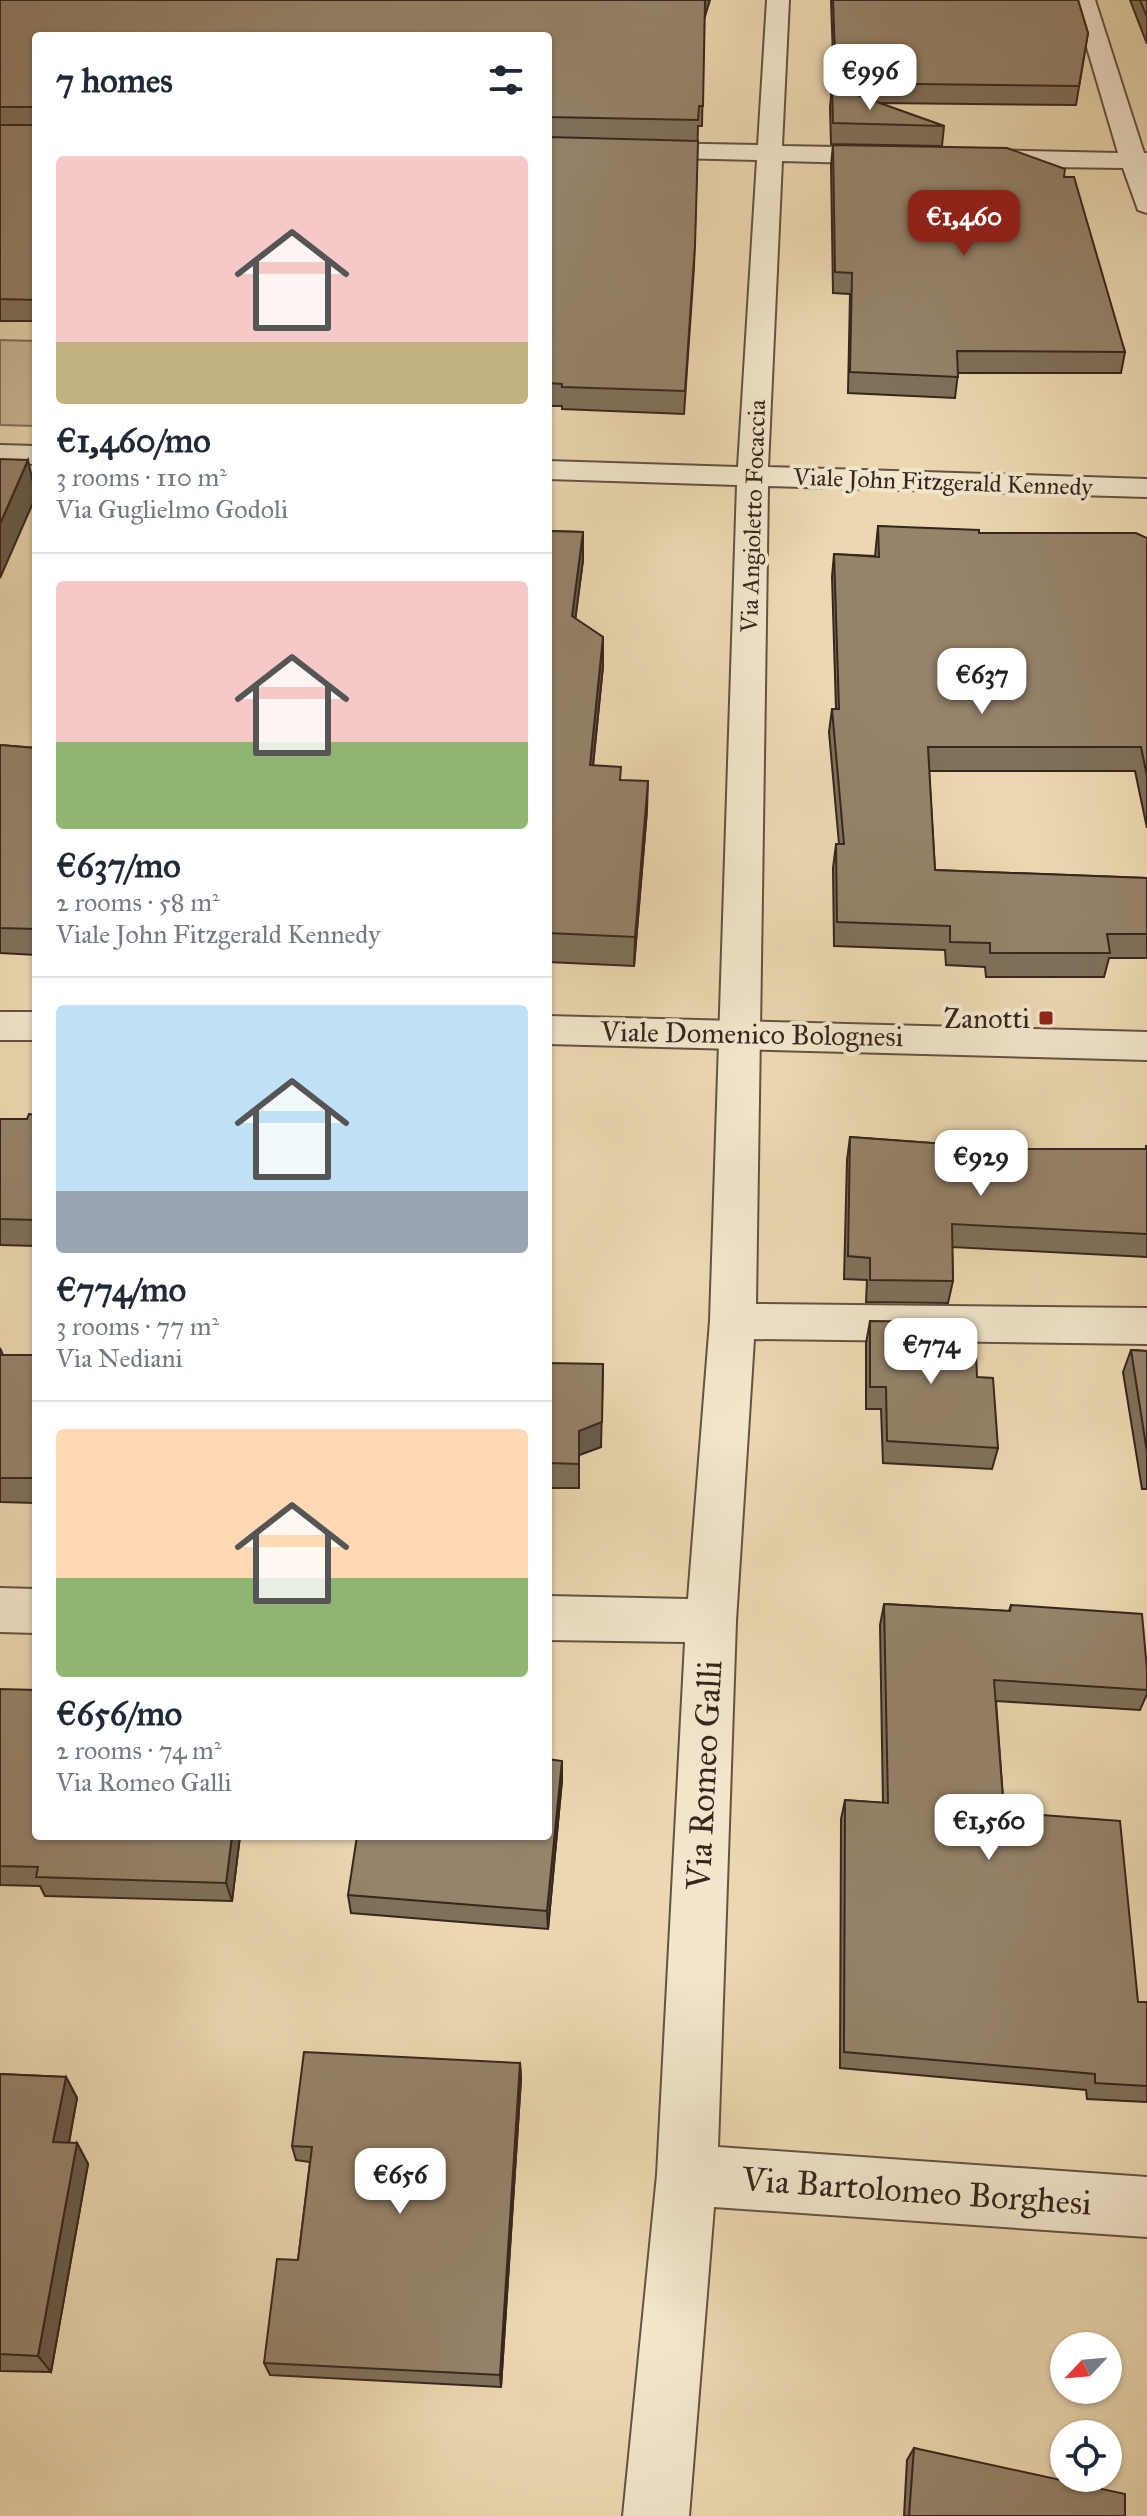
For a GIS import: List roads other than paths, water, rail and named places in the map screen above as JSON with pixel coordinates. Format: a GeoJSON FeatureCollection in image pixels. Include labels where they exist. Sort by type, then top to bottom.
{"type":"FeatureCollection","features":[{"type":"Feature","properties":{"kind":"street","name":"Via Angioletto Focaccia"},"geometry":{"type":"LineString","coordinates":[[738,1032],[753,476],[778,0]]}},
{"type":"Feature","properties":{"kind":"street"},"geometry":{"type":"LineString","coordinates":[[1084,0],[1140,161],[1147,205]]}},
{"type":"Feature","properties":{"kind":"street"},"geometry":{"type":"LineString","coordinates":[[552,148],[913,156]]}},
{"type":"Feature","properties":{"kind":"street"},"geometry":{"type":"LineString","coordinates":[[960,157],[1140,161]]}},
{"type":"Feature","properties":{"kind":"street"},"geometry":{"type":"LineString","coordinates":[[0,454],[32,455]]}},
{"type":"Feature","properties":{"kind":"street","name":"Viale John Fitzgerald Kennedy"},"geometry":{"type":"LineString","coordinates":[[552,470],[1147,488]]}},
{"type":"Feature","properties":{"kind":"street"},"geometry":{"type":"LineString","coordinates":[[0,1026],[32,1026]]}},
{"type":"Feature","properties":{"kind":"street","name":"Viale Domenico Bolognesi"},"geometry":{"type":"LineString","coordinates":[[552,1030],[738,1032],[1147,1046]]}},
{"type":"Feature","properties":{"kind":"street","name":"Via Romeo Galli"},"geometry":{"type":"LineString","coordinates":[[656,2516],[687,2175],[711,1621],[733,1321],[738,1032]]}},
{"type":"Feature","properties":{"kind":"street"},"geometry":{"type":"LineString","coordinates":[[733,1321],[1147,1326]]}},
{"type":"Feature","properties":{"kind":"street"},"geometry":{"type":"LineString","coordinates":[[0,1610],[32,1611]]}},
{"type":"Feature","properties":{"kind":"street"},"geometry":{"type":"LineString","coordinates":[[552,1618],[711,1621]]}},
{"type":"Feature","properties":{"kind":"street","name":"Via Bartolomeo Borghesi"},"geometry":{"type":"LineString","coordinates":[[687,2175],[1147,2207]]}},
{"type":"Feature","properties":{"kind":"place","name":"Zanotti"},"geometry":{"type":"Point","coordinates":[1046,1018]}}]}
